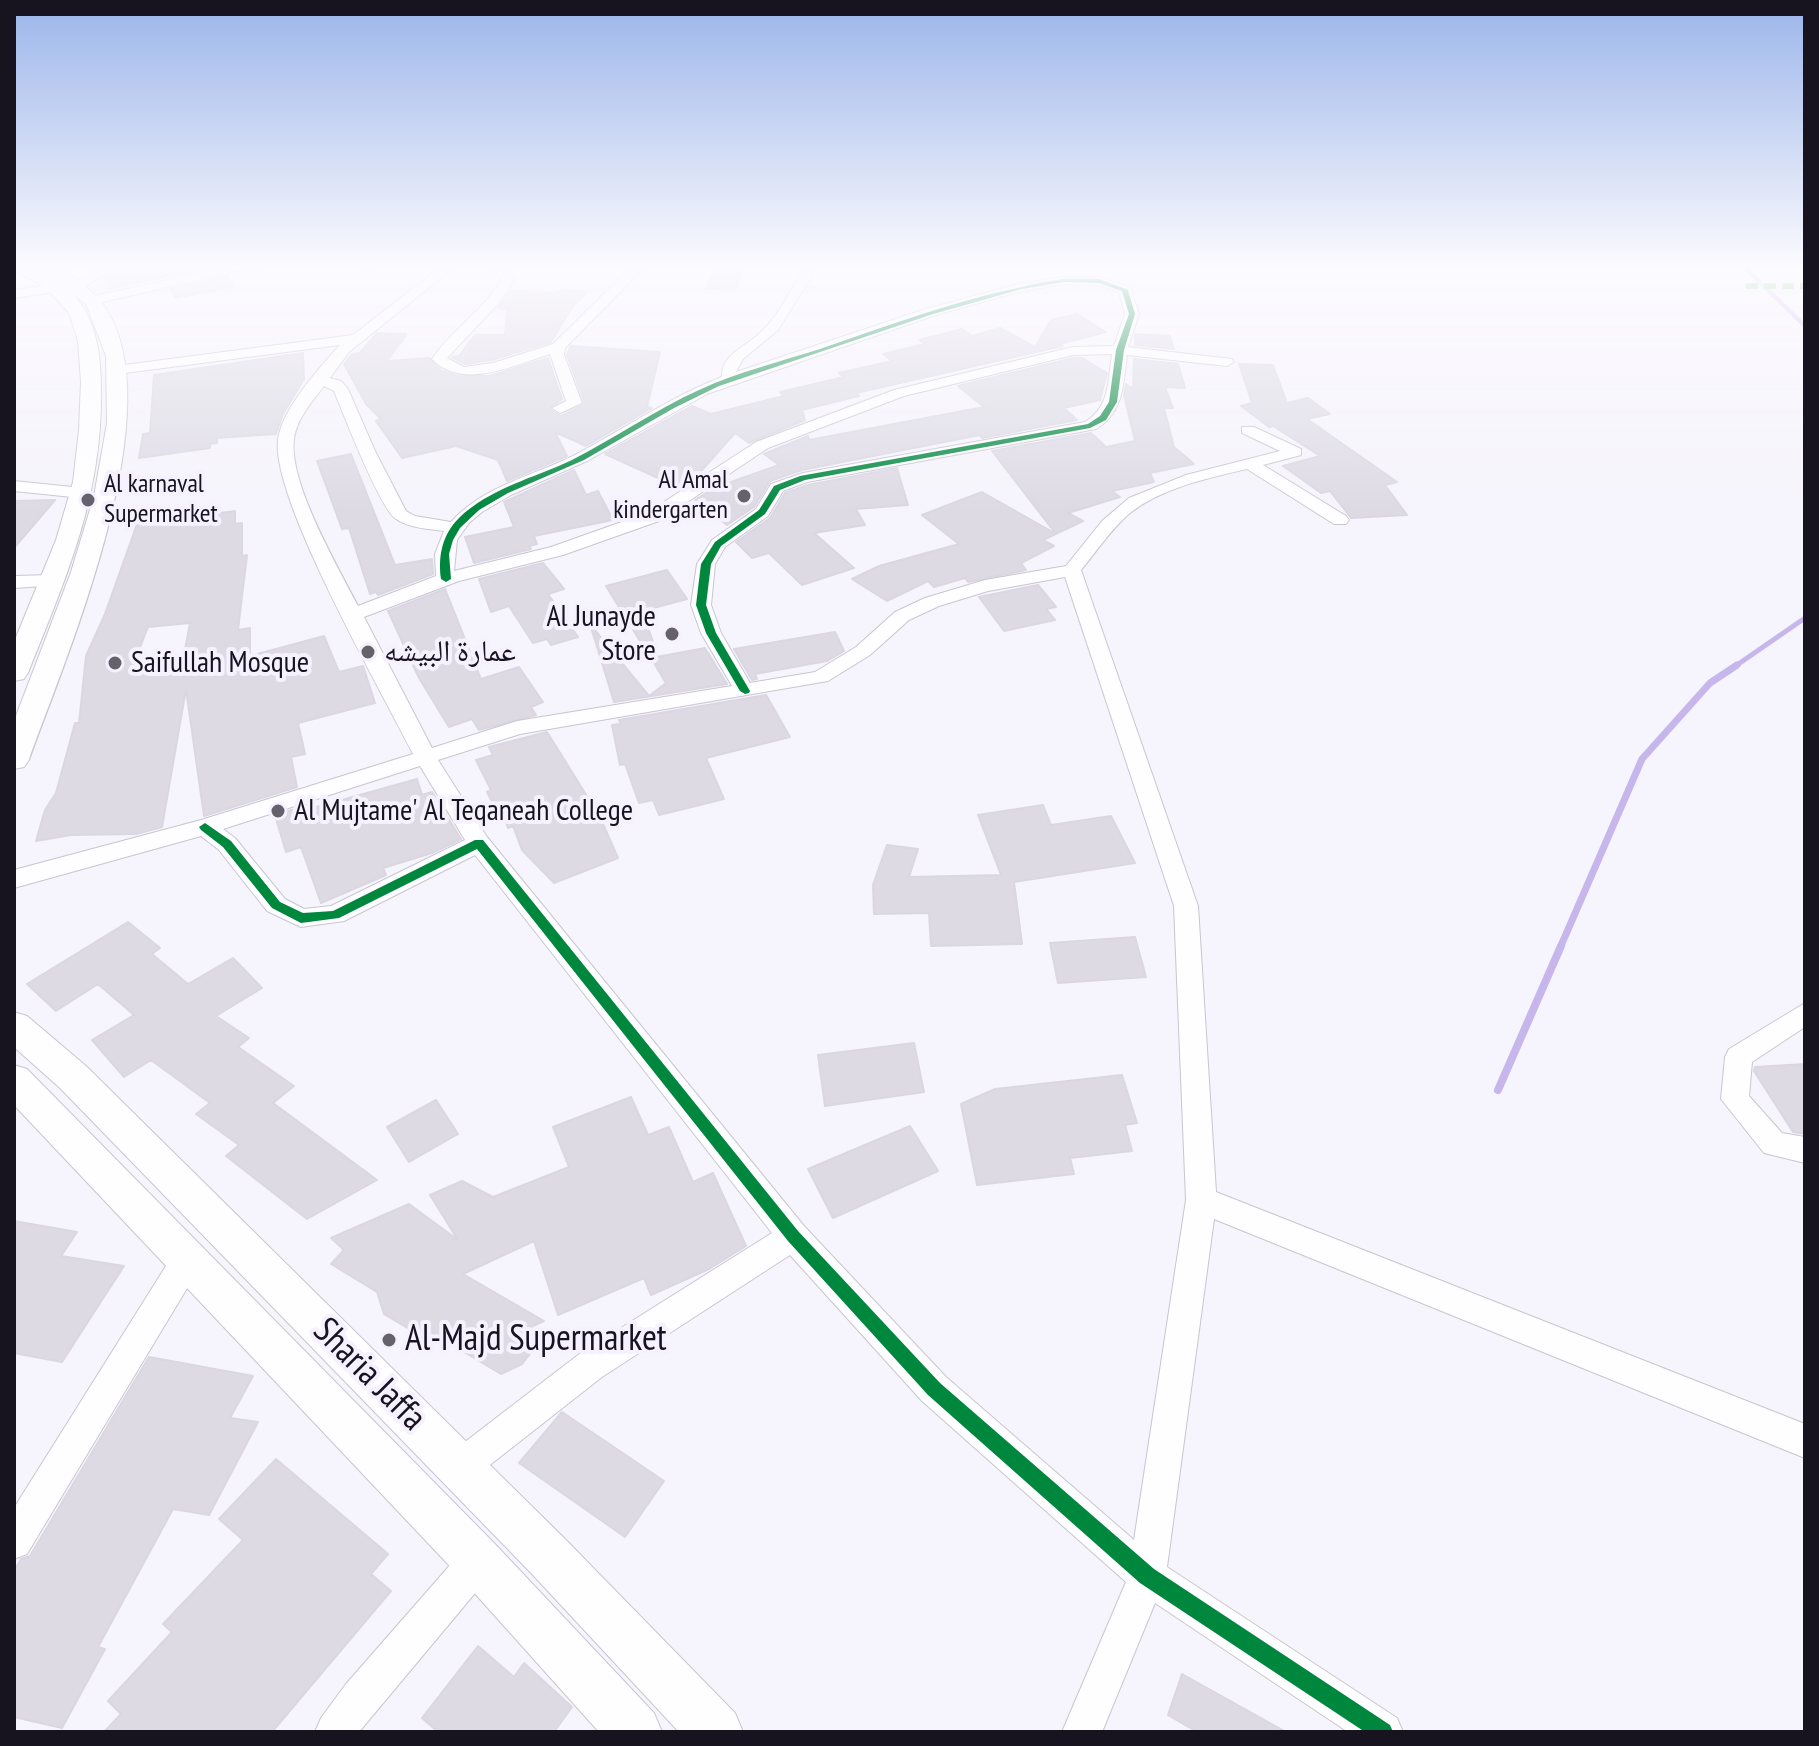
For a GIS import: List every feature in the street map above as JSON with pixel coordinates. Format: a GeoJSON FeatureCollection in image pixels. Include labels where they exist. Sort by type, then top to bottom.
{"type":"FeatureCollection","features":[{"type":"Feature","properties":{"kind":"main road"},"geometry":{"type":"LineString","coordinates":[[14,673],[52,581],[82,493],[89,435],[89,346]]}},
{"type":"Feature","properties":{"kind":"main road"},"geometry":{"type":"LineString","coordinates":[[14,757],[90,556],[104,504],[113,466],[117,370],[115,346]]}},
{"type":"Feature","properties":{"kind":"main road","name":"Sharia Jaffa"},"geometry":{"type":"LineString","coordinates":[[14,1026],[73,1077],[460,1467],[716,1732]]}},
{"type":"Feature","properties":{"kind":"main road","name":"Sharia Jaffa"},"geometry":{"type":"LineString","coordinates":[[14,1080],[478,1561],[635,1732]]}},
{"type":"Feature","properties":{"kind":"street"},"geometry":{"type":"LineString","coordinates":[[117,370],[296,346]]}},
{"type":"Feature","properties":{"kind":"street"},"geometry":{"type":"LineString","coordinates":[[347,346],[294,415],[286,438],[286,460],[304,514],[353,614],[426,758],[479,843],[793,1236],[934,1389],[1147,1576],[1383,1732]]}},
{"type":"Feature","properties":{"kind":"street"},"geometry":{"type":"LineString","coordinates":[[449,346],[439,359],[464,371],[495,367],[558,347],[557,355],[574,403],[560,408]]}},
{"type":"Feature","properties":{"kind":"street"},"geometry":{"type":"LineString","coordinates":[[731,380],[729,368],[749,346]]}},
{"type":"Feature","properties":{"kind":"street"},"geometry":{"type":"LineString","coordinates":[[446,579],[441,557],[456,528],[486,500],[578,460],[677,403],[731,380],[827,346]]}},
{"type":"Feature","properties":{"kind":"street"},"geometry":{"type":"LineString","coordinates":[[353,614],[446,579],[557,551],[653,517],[763,471],[803,478],[1090,426],[1103,418],[1113,402],[1121,346]]}},
{"type":"Feature","properties":{"kind":"street"},"geometry":{"type":"LineString","coordinates":[[745,691],[711,633],[701,605],[706,564],[718,544],[762,512],[762,445],[821,420],[899,393],[1073,351],[1120,350],[1227,362]]}},
{"type":"Feature","properties":{"kind":"street"},"geometry":{"type":"LineString","coordinates":[[319,380],[341,389],[367,451],[399,514],[410,520],[456,528]]}},
{"type":"Feature","properties":{"kind":"street"},"geometry":{"type":"LineString","coordinates":[[14,879],[205,827],[517,728],[821,677],[854,658],[902,616],[932,602],[985,586],[1072,570],[1108,525],[1134,503],[1163,490],[1295,452],[1248,430]]}},
{"type":"Feature","properties":{"kind":"street"},"geometry":{"type":"LineString","coordinates":[[1251,464],[1340,520]]}},
{"type":"Feature","properties":{"kind":"street"},"geometry":{"type":"LineString","coordinates":[[14,486],[82,493]]}},
{"type":"Feature","properties":{"kind":"street"},"geometry":{"type":"LineString","coordinates":[[1072,570],[1186,906],[1201,1200],[1147,1576],[1082,1732]]}},
{"type":"Feature","properties":{"kind":"street"},"geometry":{"type":"LineString","coordinates":[[14,582],[52,581]]}},
{"type":"Feature","properties":{"kind":"street"},"geometry":{"type":"LineString","coordinates":[[205,827],[227,844],[276,905],[301,918],[335,915],[479,843]]}},
{"type":"Feature","properties":{"kind":"street"},"geometry":{"type":"LineString","coordinates":[[14,858],[57,865]]}},
{"type":"Feature","properties":{"kind":"street"},"geometry":{"type":"LineString","coordinates":[[1805,1013],[1739,1057],[1735,1099],[1774,1144],[1805,1150]]}},
{"type":"Feature","properties":{"kind":"street"},"geometry":{"type":"LineString","coordinates":[[1201,1200],[1805,1441]]}},
{"type":"Feature","properties":{"kind":"street"},"geometry":{"type":"LineString","coordinates":[[460,1467],[590,1366],[793,1236]]}},
{"type":"Feature","properties":{"kind":"street"},"geometry":{"type":"LineString","coordinates":[[14,1541],[187,1260]]}},
{"type":"Feature","properties":{"kind":"street"},"geometry":{"type":"LineString","coordinates":[[335,1732],[360,1698],[478,1561]]}},
{"type":"Feature","properties":{"kind":"building"},"geometry":{"type":"Polygon","coordinates":[[[366,346],[398,346],[387,361],[429,358],[442,371],[458,376],[490,376],[548,358],[562,399],[549,409],[561,416],[585,404],[567,355],[571,346],[660,352],[647,407],[652,408],[586,446],[555,432],[567,456],[507,481],[498,460],[456,446],[402,458],[376,421],[381,419],[366,404],[344,364],[352,354],[360,353],[366,346]]]}},
{"type":"Feature","properties":{"kind":"building"},"geometry":{"type":"Polygon","coordinates":[[[466,346],[536,346],[492,360],[465,364],[452,357],[459,356],[466,346]]]}},
{"type":"Feature","properties":{"kind":"building"},"geometry":{"type":"Polygon","coordinates":[[[915,346],[1061,346],[856,393],[859,396],[802,410],[805,420],[749,443],[735,433],[695,478],[680,488],[605,454],[692,406],[711,414],[784,396],[780,392],[844,377],[839,373],[892,361],[883,354],[915,346]]]}},
{"type":"Feature","properties":{"kind":"building"},"geometry":{"type":"Polygon","coordinates":[[[303,353],[304,379],[283,414],[276,434],[217,438],[217,443],[210,444],[210,448],[139,458],[143,434],[150,433],[154,375],[303,353]]]}},
{"type":"Feature","properties":{"kind":"building"},"geometry":{"type":"Polygon","coordinates":[[[1082,358],[1107,373],[1100,400],[1064,408],[1077,420],[982,438],[980,435],[802,470],[770,481],[754,507],[727,525],[695,500],[714,488],[779,465],[764,454],[808,436],[809,440],[984,407],[958,386],[1082,358]]]}},
{"type":"Feature","properties":{"kind":"building"},"geometry":{"type":"Polygon","coordinates":[[[1134,359],[1178,364],[1185,388],[1165,387],[1173,408],[1164,408],[1174,447],[1194,464],[1150,473],[1154,482],[1112,491],[1120,497],[1068,513],[1083,521],[1056,534],[992,451],[1091,433],[1106,447],[1135,441],[1124,395],[1126,384],[1133,389],[1134,359]]]}},
{"type":"Feature","properties":{"kind":"building"},"geometry":{"type":"Polygon","coordinates":[[[1239,364],[1273,365],[1287,403],[1308,398],[1330,414],[1307,419],[1397,482],[1385,485],[1407,515],[1351,518],[1330,491],[1321,493],[1283,466],[1320,456],[1273,426],[1269,427],[1241,406],[1252,403],[1239,364]]]}},
{"type":"Feature","properties":{"kind":"building"},"geometry":{"type":"Polygon","coordinates":[[[351,454],[395,565],[432,559],[433,574],[378,595],[376,592],[370,594],[349,528],[342,529],[317,461],[351,454]]]}},
{"type":"Feature","properties":{"kind":"building"},"geometry":{"type":"Polygon","coordinates":[[[897,468],[908,505],[856,509],[865,525],[814,533],[854,568],[802,585],[769,553],[752,558],[736,542],[770,518],[785,493],[808,485],[897,468]]]}},
{"type":"Feature","properties":{"kind":"building"},"geometry":{"type":"Polygon","coordinates":[[[574,470],[586,495],[598,491],[613,520],[534,536],[537,544],[529,546],[531,549],[474,563],[465,537],[514,527],[504,502],[574,470]]]}},
{"type":"Feature","properties":{"kind":"building"},"geometry":{"type":"Polygon","coordinates":[[[982,492],[1056,534],[1043,540],[1054,546],[1021,563],[1026,570],[968,582],[965,578],[934,587],[928,581],[887,601],[852,579],[879,566],[959,544],[922,515],[982,492]]]}},
{"type":"Feature","properties":{"kind":"building"},"geometry":{"type":"Polygon","coordinates":[[[55,500],[14,548],[14,501],[55,500]]]}},
{"type":"Feature","properties":{"kind":"building"},"geometry":{"type":"Polygon","coordinates":[[[235,511],[235,524],[242,523],[242,556],[247,555],[238,630],[250,628],[250,656],[324,636],[339,672],[363,666],[375,703],[298,723],[305,754],[291,757],[297,787],[204,816],[186,689],[162,827],[136,834],[71,835],[36,841],[45,810],[56,793],[75,723],[79,723],[86,656],[105,614],[137,524],[235,511]],[[190,623],[148,627],[131,670],[183,660],[190,623]]]}},
{"type":"Feature","properties":{"kind":"building"},"geometry":{"type":"Polygon","coordinates":[[[543,563],[564,589],[548,594],[578,637],[551,645],[547,639],[533,643],[509,606],[491,612],[479,579],[543,563]]]}},
{"type":"Feature","properties":{"kind":"building"},"geometry":{"type":"Polygon","coordinates":[[[667,570],[687,599],[642,611],[656,650],[648,654],[606,586],[667,570]]]}},
{"type":"Feature","properties":{"kind":"building"},"geometry":{"type":"Polygon","coordinates":[[[1038,585],[1056,607],[1046,609],[1055,620],[1004,631],[979,597],[1038,585]]]}},
{"type":"Feature","properties":{"kind":"building"},"geometry":{"type":"Polygon","coordinates":[[[445,589],[481,679],[519,667],[543,702],[531,707],[536,715],[479,730],[472,719],[449,727],[419,678],[388,611],[445,589]]]}},
{"type":"Feature","properties":{"kind":"building"},"geometry":{"type":"Polygon","coordinates":[[[590,624],[649,696],[666,683],[651,658],[705,648],[727,684],[614,702],[590,624]]]}},
{"type":"Feature","properties":{"kind":"building"},"geometry":{"type":"Polygon","coordinates":[[[835,632],[844,651],[827,661],[755,674],[757,679],[752,680],[734,649],[835,632]]]}},
{"type":"Feature","properties":{"kind":"building"},"geometry":{"type":"Polygon","coordinates":[[[766,695],[790,737],[706,758],[724,799],[659,815],[653,800],[639,803],[625,764],[620,765],[612,725],[621,724],[619,720],[766,695]]]}},
{"type":"Feature","properties":{"kind":"building"},"geometry":{"type":"Polygon","coordinates":[[[547,732],[600,817],[618,858],[554,883],[522,850],[513,826],[508,828],[502,811],[498,813],[476,760],[493,755],[489,747],[547,732]]]}},
{"type":"Feature","properties":{"kind":"building"},"geometry":{"type":"Polygon","coordinates":[[[417,779],[422,795],[432,792],[461,839],[432,853],[383,868],[386,875],[321,903],[301,847],[286,852],[275,815],[302,807],[302,811],[417,779]]]}},
{"type":"Feature","properties":{"kind":"building"},"geometry":{"type":"Polygon","coordinates":[[[1043,805],[1051,825],[1111,816],[1135,863],[1014,882],[1022,944],[931,946],[929,913],[874,914],[873,885],[887,845],[918,849],[909,877],[1001,875],[978,815],[1043,805]]]}},
{"type":"Feature","properties":{"kind":"building"},"geometry":{"type":"Polygon","coordinates":[[[128,922],[160,948],[152,954],[188,984],[233,958],[262,988],[216,1016],[249,1038],[238,1047],[294,1086],[273,1103],[377,1180],[307,1219],[226,1156],[239,1145],[196,1114],[210,1103],[151,1060],[124,1077],[92,1040],[134,1015],[98,984],[56,1011],[27,984],[128,922]]]}},
{"type":"Feature","properties":{"kind":"building"},"geometry":{"type":"Polygon","coordinates":[[[1135,937],[1146,977],[1058,983],[1050,943],[1135,937]]]}},
{"type":"Feature","properties":{"kind":"building"},"geometry":{"type":"Polygon","coordinates":[[[914,1043],[924,1092],[825,1106],[818,1055],[914,1043]]]}},
{"type":"Feature","properties":{"kind":"building"},"geometry":{"type":"Polygon","coordinates":[[[1805,1064],[1805,1134],[1793,1132],[1754,1071],[1755,1067],[1805,1064]]]}},
{"type":"Feature","properties":{"kind":"building"},"geometry":{"type":"Polygon","coordinates":[[[1122,1075],[1137,1123],[1125,1125],[1132,1151],[1070,1158],[1074,1174],[977,1185],[961,1104],[995,1089],[1122,1075]]]}},
{"type":"Feature","properties":{"kind":"building"},"geometry":{"type":"Polygon","coordinates":[[[631,1097],[648,1135],[669,1127],[693,1182],[713,1173],[746,1246],[709,1269],[651,1295],[644,1278],[558,1315],[534,1241],[463,1274],[544,1321],[531,1327],[538,1344],[522,1364],[501,1374],[427,1330],[419,1335],[384,1314],[377,1292],[331,1264],[344,1250],[331,1238],[409,1204],[458,1240],[430,1195],[462,1181],[493,1197],[569,1167],[553,1127],[631,1097]]]}},
{"type":"Feature","properties":{"kind":"building"},"geometry":{"type":"Polygon","coordinates":[[[436,1100],[458,1134],[409,1162],[387,1127],[436,1100]]]}},
{"type":"Feature","properties":{"kind":"building"},"geometry":{"type":"Polygon","coordinates":[[[910,1126],[938,1171],[833,1218],[808,1169],[910,1126]]]}},
{"type":"Feature","properties":{"kind":"building"},"geometry":{"type":"Polygon","coordinates":[[[14,1221],[77,1232],[61,1256],[124,1266],[62,1362],[14,1353],[14,1221]]]}},
{"type":"Feature","properties":{"kind":"building"},"geometry":{"type":"Polygon","coordinates":[[[149,1357],[253,1376],[230,1418],[258,1422],[209,1515],[173,1509],[98,1647],[105,1649],[62,1728],[14,1717],[14,1571],[21,1559],[30,1556],[149,1357]]]}},
{"type":"Feature","properties":{"kind":"building"},"geometry":{"type":"Polygon","coordinates":[[[562,1412],[664,1481],[625,1537],[519,1463],[562,1412]]]}},
{"type":"Feature","properties":{"kind":"building"},"geometry":{"type":"Polygon","coordinates":[[[276,1459],[388,1554],[371,1574],[391,1591],[272,1732],[104,1732],[121,1714],[108,1701],[172,1632],[163,1624],[243,1540],[219,1519],[276,1459]]]}},
{"type":"Feature","properties":{"kind":"building"},"geometry":{"type":"Polygon","coordinates":[[[478,1646],[514,1677],[524,1663],[572,1707],[554,1732],[438,1732],[422,1718],[478,1646]]]}},
{"type":"Feature","properties":{"kind":"building"},"geometry":{"type":"Polygon","coordinates":[[[1182,1674],[1286,1732],[1197,1732],[1168,1715],[1182,1674]]]}},
{"type":"Feature","properties":{"kind":"waterway"},"geometry":{"type":"LineString","coordinates":[[1734,667],[1805,618]]}},
{"type":"Feature","properties":{"kind":"waterway"},"geometry":{"type":"LineString","coordinates":[[1560,948],[1642,759],[1710,683],[1734,667]]}},
{"type":"Feature","properties":{"kind":"waterway"},"geometry":{"type":"LineString","coordinates":[[1498,1090],[1561,946]]}},
{"type":"Feature","properties":{"kind":"cycle path"},"geometry":{"type":"LineString","coordinates":[[446,579],[444,554],[448,540],[463,519],[490,499],[566,466],[686,398],[746,374],[833,346]]}},
{"type":"Feature","properties":{"kind":"cycle path"},"geometry":{"type":"LineString","coordinates":[[745,691],[711,633],[701,605],[706,564],[718,544],[762,512],[777,488],[803,478],[1090,426],[1103,418],[1113,402],[1121,346]]}},
{"type":"Feature","properties":{"kind":"cycle path"},"geometry":{"type":"LineString","coordinates":[[205,827],[227,844],[276,905],[301,918],[335,915],[479,843],[793,1236],[934,1389],[1147,1576],[1383,1732]]}},
{"type":"Feature","properties":{"kind":"place","name":"Al Amal kindergarten"},"geometry":{"type":"Point","coordinates":[744,496]}},
{"type":"Feature","properties":{"kind":"place","name":"Al karnaval Supermarket"},"geometry":{"type":"Point","coordinates":[88,500]}},
{"type":"Feature","properties":{"kind":"place","name":"Al Junayde Store"},"geometry":{"type":"Point","coordinates":[672,634]}},
{"type":"Feature","properties":{"kind":"place","name":"عمارة البيشه"},"geometry":{"type":"Point","coordinates":[368,652]}},
{"type":"Feature","properties":{"kind":"place","name":"Saifullah Mosque"},"geometry":{"type":"Point","coordinates":[115,663]}},
{"type":"Feature","properties":{"kind":"place","name":"Al Mujtame' Al Teqaneah College"},"geometry":{"type":"Point","coordinates":[278,811]}},
{"type":"Feature","properties":{"kind":"place","name":"Al-Majd Supermarket"},"geometry":{"type":"Point","coordinates":[389,1340]}}]}
